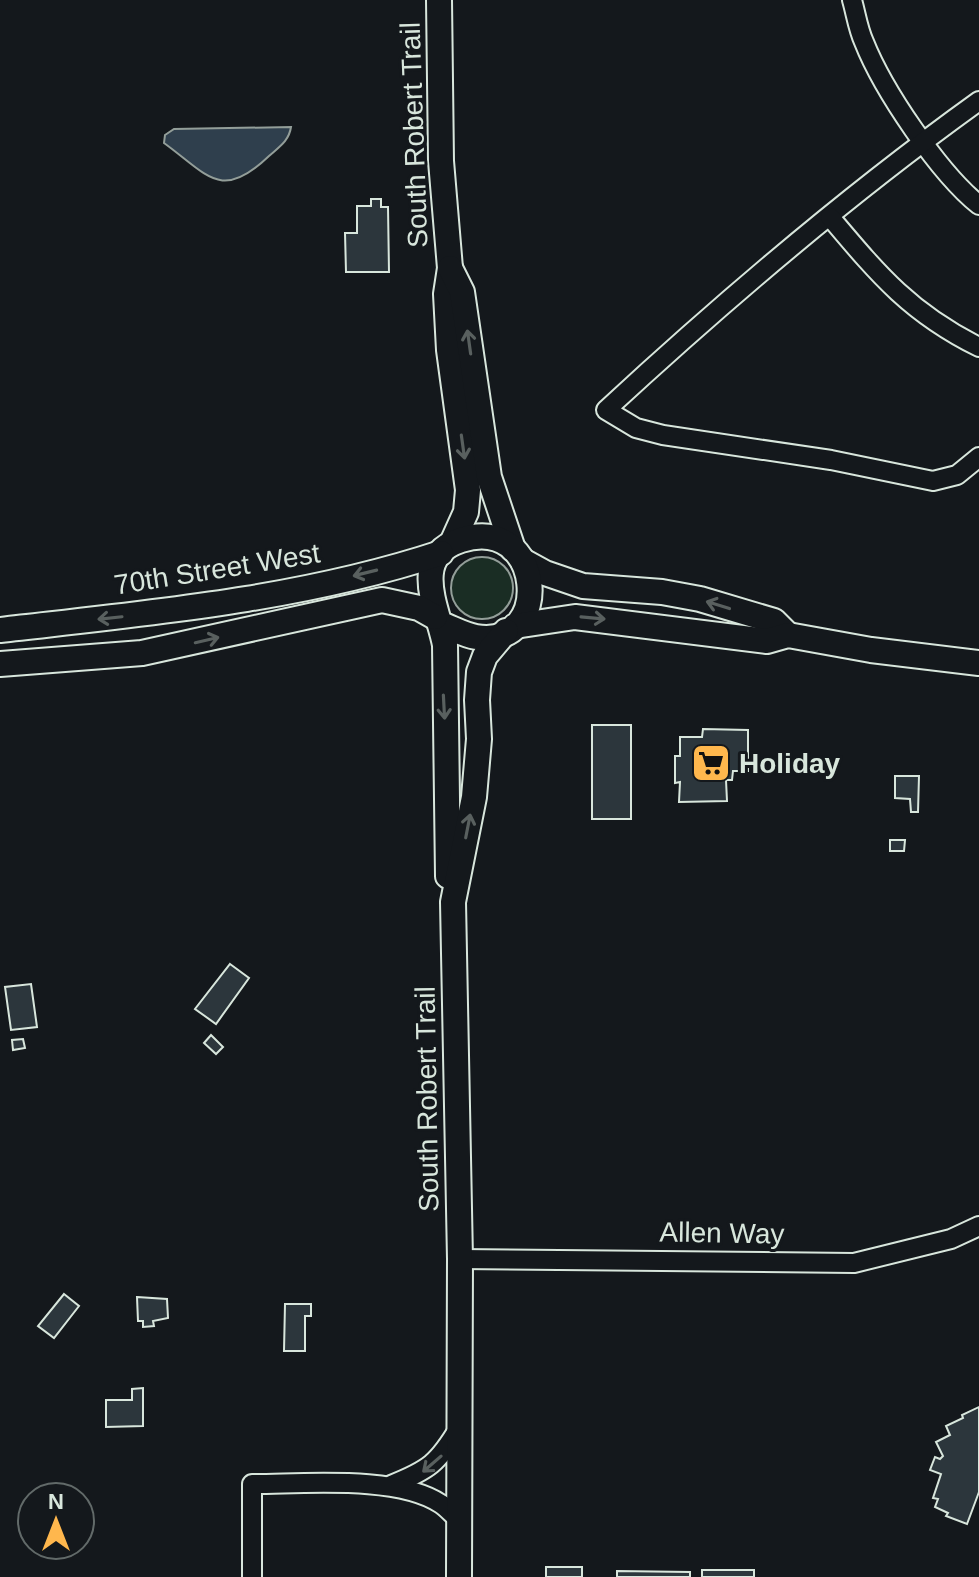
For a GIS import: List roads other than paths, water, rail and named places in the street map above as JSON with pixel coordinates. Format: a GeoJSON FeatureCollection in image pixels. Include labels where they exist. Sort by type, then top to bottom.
{"type":"FeatureCollection","features":[{"type":"Feature","properties":{"kind":"main road","name":"South Robert Trail"},"geometry":{"type":"LineString","coordinates":[[439,0],[441,161],[450,268],[446,294],[449,350],[468,490],[466,512],[446,548]]}},
{"type":"Feature","properties":{"kind":"main road","name":"South Robert Trail"},"geometry":{"type":"LineString","coordinates":[[450,268],[462,292],[489,477],[518,555]]}},
{"type":"Feature","properties":{"kind":"main road"},"geometry":{"type":"LineString","coordinates":[[453,902],[447,866],[445,660],[430,581],[433,569],[446,548],[480,536],[493,537],[545,573],[583,586],[662,592],[700,599],[774,621],[788,635]]}},
{"type":"Feature","properties":{"kind":"main road","name":"70th Street West"},"geometry":{"type":"LineString","coordinates":[[0,630],[167,611],[279,593],[411,563],[446,548]]}},
{"type":"Feature","properties":{"kind":"main road"},"geometry":{"type":"LineString","coordinates":[[511,629],[527,609],[531,594],[518,555]]}},
{"type":"Feature","properties":{"kind":"main road"},"geometry":{"type":"LineString","coordinates":[[0,664],[142,653],[382,600],[419,608],[438,621],[476,637],[492,637],[511,629],[575,617],[767,641],[788,635],[871,650],[979,663]]}},
{"type":"Feature","properties":{"kind":"main road","name":"South Robert Trail"},"geometry":{"type":"LineString","coordinates":[[459,1577],[460,1259],[453,902],[474,797],[479,739],[479,672],[485,656],[511,629]]}},
{"type":"Feature","properties":{"kind":"street"},"geometry":{"type":"LineString","coordinates":[[852,0],[863,41],[888,90],[945,171],[979,205]]}},
{"type":"Feature","properties":{"kind":"street"},"geometry":{"type":"LineString","coordinates":[[979,101],[924,141],[717,308],[606,410],[636,428],[663,435],[831,460],[933,481],[957,475],[979,457]]}},
{"type":"Feature","properties":{"kind":"street"},"geometry":{"type":"LineString","coordinates":[[830,217],[894,289],[925,317],[979,347]]}},
{"type":"Feature","properties":{"kind":"street","name":"Allen Way"},"geometry":{"type":"LineString","coordinates":[[460,1259],[854,1263],[951,1239],[979,1226]]}},
{"type":"Feature","properties":{"kind":"street"},"geometry":{"type":"LineString","coordinates":[[391,1485],[422,1473],[443,1454],[459,1428]]}},
{"type":"Feature","properties":{"kind":"street"},"geometry":{"type":"LineString","coordinates":[[252,1577],[252,1484],[391,1485],[442,1504],[459,1520]]}},
{"type":"Feature","properties":{"kind":"water"},"geometry":{"type":"Polygon","coordinates":[[[291,127],[283,143],[253,170],[226,181],[204,173],[164,143],[165,135],[174,129],[291,127]]]}},
{"type":"Feature","properties":{"kind":"place","name":"Holiday"},"geometry":{"type":"Point","coordinates":[711,763]}}]}
